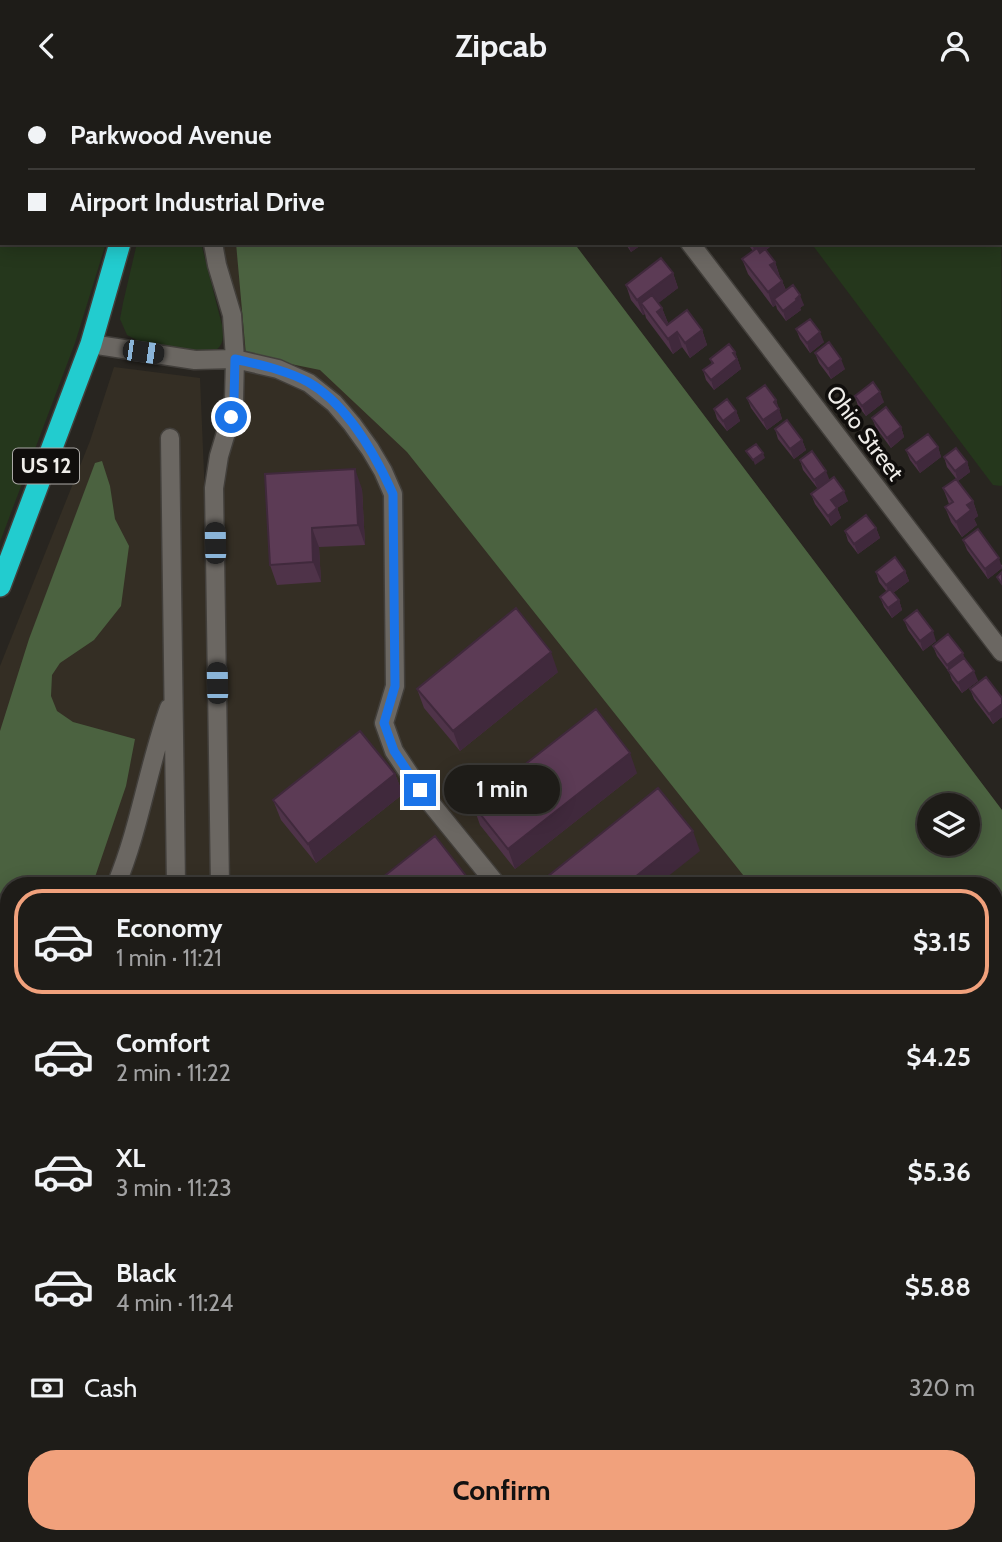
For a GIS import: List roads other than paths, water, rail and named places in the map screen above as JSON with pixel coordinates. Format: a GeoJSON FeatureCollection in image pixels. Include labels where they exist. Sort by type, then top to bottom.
{"type":"FeatureCollection","features":[{"type":"Feature","properties":{"kind":"highway","name":"US 12"},"geometry":{"type":"LineString","coordinates":[[0,586],[91,345],[119,245]]}},
{"type":"Feature","properties":{"kind":"street"},"geometry":{"type":"LineString","coordinates":[[213,245],[232,315],[235,359],[234,400],[219,456],[214,488],[220,877]]}},
{"type":"Feature","properties":{"kind":"street","name":"Ohio Street"},"geometry":{"type":"LineString","coordinates":[[692,245],[1002,652]]}},
{"type":"Feature","properties":{"kind":"street"},"geometry":{"type":"LineString","coordinates":[[91,345],[195,360],[235,359],[278,369],[309,383],[334,403],[370,449],[393,494],[395,686],[384,723],[394,751],[420,790],[490,877]]}},
{"type":"Feature","properties":{"kind":"street"},"geometry":{"type":"LineString","coordinates":[[170,437],[176,877]]}},
{"type":"Feature","properties":{"kind":"street"},"geometry":{"type":"LineString","coordinates":[[119,877],[143,801],[157,742],[174,695]]}}]}
